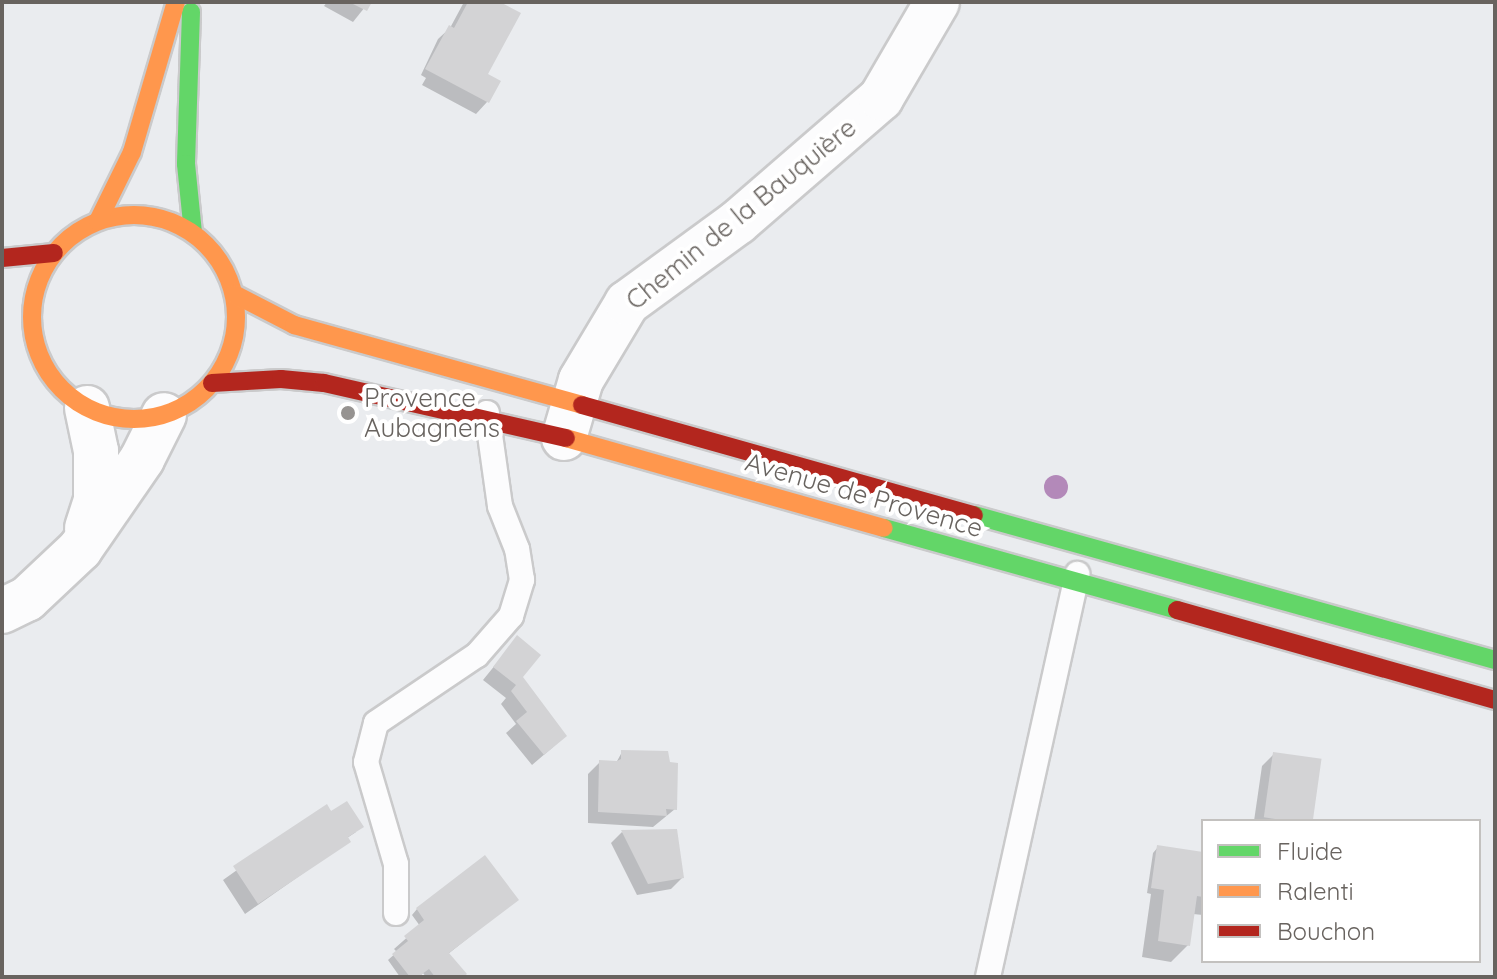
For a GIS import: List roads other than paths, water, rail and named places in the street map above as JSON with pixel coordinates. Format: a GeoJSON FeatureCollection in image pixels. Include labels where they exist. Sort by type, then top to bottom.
{"type":"FeatureCollection","features":[{"type":"Feature","properties":{"kind":"main road"},"geometry":{"type":"LineString","coordinates":[[98,221],[132,152],[176,2]]}},
{"type":"Feature","properties":{"kind":"main road"},"geometry":{"type":"LineString","coordinates":[[191,2],[186,164],[193,233]]}},
{"type":"Feature","properties":{"kind":"main road"},"geometry":{"type":"LineString","coordinates":[[130,215],[163,219],[193,233],[211,250],[225,271],[234,294],[236,326],[228,357],[212,383],[190,403],[164,415],[137,420],[112,417],[87,408],[63,392],[45,369],[34,341],[31,310],[38,280],[54,253],[74,234],[98,221],[130,215]]}},
{"type":"Feature","properties":{"kind":"main road"},"geometry":{"type":"LineString","coordinates":[[2,258],[54,253]]}},
{"type":"Feature","properties":{"kind":"main road","name":"Avenue de Provence"},"geometry":{"type":"LineString","coordinates":[[234,294],[294,325],[492,379],[569,419],[1076,582],[1495,700]]}},
{"type":"Feature","properties":{"kind":"main road"},"geometry":{"type":"LineString","coordinates":[[10,329],[34,341]]}},
{"type":"Feature","properties":{"kind":"main road","name":"Avenue de Provence"},"geometry":{"type":"LineString","coordinates":[[212,383],[281,379],[324,383],[486,420],[569,419],[1081,544],[1495,660]]}},
{"type":"Feature","properties":{"kind":"street","name":"Chemin de la Bauquière"},"geometry":{"type":"LineString","coordinates":[[569,419],[581,380],[627,303],[738,222],[881,98],[937,2]]}},
{"type":"Feature","properties":{"kind":"street"},"geometry":{"type":"LineString","coordinates":[[80,549],[96,501],[96,451],[87,408]]}},
{"type":"Feature","properties":{"kind":"street"},"geometry":{"type":"LineString","coordinates":[[2,611],[27,599],[80,549],[142,459],[164,415]]}},
{"type":"Feature","properties":{"kind":"lane"},"geometry":{"type":"LineString","coordinates":[[396,913],[396,864],[366,762],[376,723],[477,655],[511,616],[522,580],[517,549],[500,506],[486,420],[492,379]]}},
{"type":"Feature","properties":{"kind":"lane"},"geometry":{"type":"LineString","coordinates":[[988,977],[1076,582],[1081,544]]}},
{"type":"Feature","properties":{"kind":"place","name":"Provence Aubagnens"},"geometry":{"type":"Point","coordinates":[348,413]}}]}
